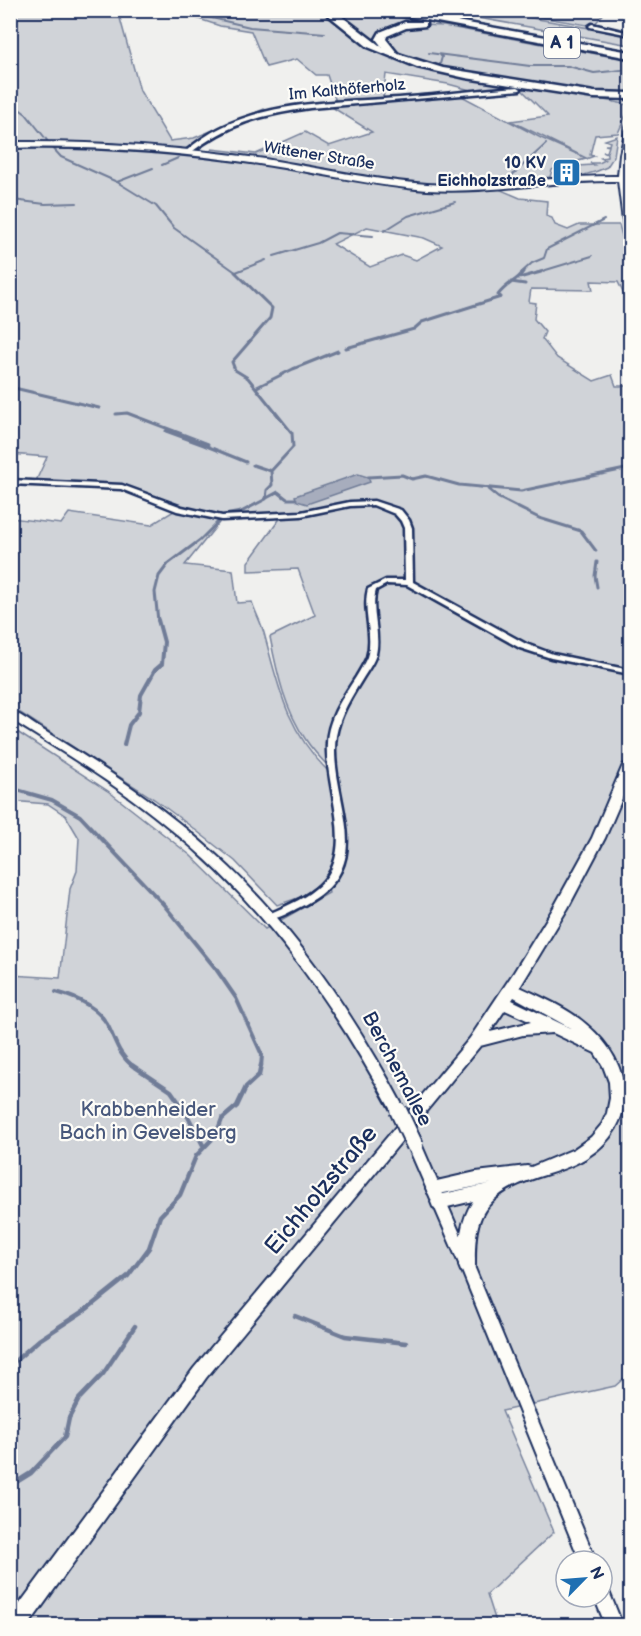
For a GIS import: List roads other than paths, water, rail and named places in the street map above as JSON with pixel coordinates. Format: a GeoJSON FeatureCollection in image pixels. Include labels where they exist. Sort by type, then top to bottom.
{"type":"FeatureCollection","features":[{"type":"Feature","properties":{"kind":"highway"},"geometry":{"type":"LineString","coordinates":[[326,10],[344,21],[369,43],[394,55],[456,72],[610,97],[629,98]]}},
{"type":"Feature","properties":{"kind":"highway","name":"A 1"},"geometry":{"type":"LineString","coordinates":[[377,10],[630,56]]}},
{"type":"Feature","properties":{"kind":"highway","name":"A 1"},"geometry":{"type":"LineString","coordinates":[[415,10],[630,48]]}},
{"type":"Feature","properties":{"kind":"highway"},"geometry":{"type":"LineString","coordinates":[[394,55],[381,39],[389,30],[405,25],[434,24],[494,31]]}},
{"type":"Feature","properties":{"kind":"main road"},"geometry":{"type":"LineString","coordinates":[[630,127],[623,158],[623,179],[630,236]]}},
{"type":"Feature","properties":{"kind":"main road","name":"Wittener Straße"},"geometry":{"type":"LineString","coordinates":[[10,145],[103,146],[188,152],[429,187],[494,187],[583,178],[623,179]]}},
{"type":"Feature","properties":{"kind":"main road"},"geometry":{"type":"LineString","coordinates":[[583,178],[607,171],[623,158]]}},
{"type":"Feature","properties":{"kind":"main road","name":"Eichholzstraße"},"geometry":{"type":"LineString","coordinates":[[16,1626],[200,1374],[475,1042],[561,910],[612,813],[630,765]]}},
{"type":"Feature","properties":{"kind":"main road"},"geometry":{"type":"LineString","coordinates":[[507,995],[599,1050]]}},
{"type":"Feature","properties":{"kind":"main road"},"geometry":{"type":"LineString","coordinates":[[467,1266],[467,1247],[473,1215],[482,1200],[497,1189],[581,1153],[597,1141],[612,1121],[618,1104],[619,1083],[590,1036],[573,1022],[507,995]]}},
{"type":"Feature","properties":{"kind":"main road"},"geometry":{"type":"LineString","coordinates":[[475,1042],[515,1030],[540,1027],[559,1028]]}},
{"type":"Feature","properties":{"kind":"main road"},"geometry":{"type":"LineString","coordinates":[[436,1195],[512,1173],[535,1172]]}},
{"type":"Feature","properties":{"kind":"main road"},"geometry":{"type":"LineString","coordinates":[[436,1195],[497,1189]]}},
{"type":"Feature","properties":{"kind":"street"},"geometry":{"type":"LineString","coordinates":[[592,26],[630,34]]}},
{"type":"Feature","properties":{"kind":"street","name":"Im Kalthöferholz"},"geometry":{"type":"LineString","coordinates":[[188,152],[212,135],[276,110],[306,105],[518,89]]}},
{"type":"Feature","properties":{"kind":"street"},"geometry":{"type":"LineString","coordinates":[[10,482],[122,487],[180,509],[222,518],[301,514],[350,504],[386,506],[398,512],[405,519],[408,528],[409,583]]}},
{"type":"Feature","properties":{"kind":"street"},"geometry":{"type":"LineString","coordinates":[[270,917],[322,889],[334,876],[340,862],[344,842],[331,745],[333,730],[345,699],[372,653],[373,634],[368,602],[372,589],[386,582],[409,583],[523,646],[551,656],[630,672]]}},
{"type":"Feature","properties":{"kind":"street","name":"Berchemallee"},"geometry":{"type":"LineString","coordinates":[[10,714],[109,777],[170,822],[219,863],[296,946],[336,1002],[398,1110],[415,1146],[467,1266],[583,1549]]}},
{"type":"Feature","properties":{"kind":"street"},"geometry":{"type":"LineString","coordinates":[[608,1609],[615,1626]]}},
{"type":"Feature","properties":{"kind":"water"},"geometry":{"type":"Polygon","coordinates":[[[358,474],[368,477],[370,482],[307,504],[297,501],[295,496],[358,474]]]}},
{"type":"Feature","properties":{"kind":"waterway"},"geometry":{"type":"LineString","coordinates":[[178,10],[250,27],[325,33]]}},
{"type":"Feature","properties":{"kind":"waterway"},"geometry":{"type":"LineString","coordinates":[[429,53],[530,66],[568,66],[594,73],[622,70]]}},
{"type":"Feature","properties":{"kind":"waterway"},"geometry":{"type":"LineString","coordinates":[[440,55],[442,57],[440,64]]}},
{"type":"Feature","properties":{"kind":"waterway"},"geometry":{"type":"LineString","coordinates":[[10,102],[26,114],[50,144]]}},
{"type":"Feature","properties":{"kind":"waterway"},"geometry":{"type":"LineString","coordinates":[[507,180],[546,144]]}},
{"type":"Feature","properties":{"kind":"waterway"},"geometry":{"type":"LineString","coordinates":[[51,146],[61,157],[117,182]]}},
{"type":"Feature","properties":{"kind":"waterway"},"geometry":{"type":"LineString","coordinates":[[162,165],[178,158]]}},
{"type":"Feature","properties":{"kind":"waterway"},"geometry":{"type":"LineString","coordinates":[[117,182],[153,168]]}},
{"type":"Feature","properties":{"kind":"waterway"},"geometry":{"type":"LineString","coordinates":[[117,182],[156,206],[174,228],[237,273]]}},
{"type":"Feature","properties":{"kind":"waterway"},"geometry":{"type":"LineString","coordinates":[[13,200],[45,204],[77,203]]}},
{"type":"Feature","properties":{"kind":"waterway"},"geometry":{"type":"LineString","coordinates":[[384,231],[408,216],[455,202]]}},
{"type":"Feature","properties":{"kind":"waterway"},"geometry":{"type":"LineString","coordinates":[[521,273],[532,263],[544,258],[547,249],[604,220]]}},
{"type":"Feature","properties":{"kind":"waterway"},"geometry":{"type":"LineString","coordinates":[[274,256],[318,243],[337,233],[373,236]]}},
{"type":"Feature","properties":{"kind":"waterway"},"geometry":{"type":"LineString","coordinates":[[536,273],[592,256]]}},
{"type":"Feature","properties":{"kind":"waterway"},"geometry":{"type":"LineString","coordinates":[[236,272],[266,260]]}},
{"type":"Feature","properties":{"kind":"waterway"},"geometry":{"type":"LineString","coordinates":[[235,272],[272,308],[270,318],[232,362],[235,370],[248,378],[292,433],[293,447],[271,471]]}},
{"type":"Feature","properties":{"kind":"waterway"},"geometry":{"type":"LineString","coordinates":[[512,282],[523,272]]}},
{"type":"Feature","properties":{"kind":"waterway"},"geometry":{"type":"LineString","coordinates":[[519,278],[541,272]]}},
{"type":"Feature","properties":{"kind":"waterway"},"geometry":{"type":"LineString","coordinates":[[346,348],[414,329],[422,322],[501,297],[498,295],[501,291],[512,282]]}},
{"type":"Feature","properties":{"kind":"waterway"},"geometry":{"type":"LineString","coordinates":[[512,282],[525,284]]}},
{"type":"Feature","properties":{"kind":"waterway"},"geometry":{"type":"LineString","coordinates":[[257,387],[293,369],[338,351]]}},
{"type":"Feature","properties":{"kind":"waterway"},"geometry":{"type":"LineString","coordinates":[[10,387],[99,408]]}},
{"type":"Feature","properties":{"kind":"waterway"},"geometry":{"type":"LineString","coordinates":[[116,414],[127,413],[208,444],[204,445]]}},
{"type":"Feature","properties":{"kind":"waterway"},"geometry":{"type":"LineString","coordinates":[[166,431],[204,445]]}},
{"type":"Feature","properties":{"kind":"waterway"},"geometry":{"type":"LineString","coordinates":[[204,445],[246,462]]}},
{"type":"Feature","properties":{"kind":"waterway"},"geometry":{"type":"LineString","coordinates":[[253,465],[271,471]]}},
{"type":"Feature","properties":{"kind":"waterway"},"geometry":{"type":"LineString","coordinates":[[368,477],[402,475],[412,479],[426,476],[459,485],[521,491],[630,468]]}},
{"type":"Feature","properties":{"kind":"waterway"},"geometry":{"type":"LineString","coordinates":[[266,498],[267,490],[272,485],[271,471]]}},
{"type":"Feature","properties":{"kind":"waterway"},"geometry":{"type":"LineString","coordinates":[[488,489],[499,498],[539,518],[581,531],[596,551]]}},
{"type":"Feature","properties":{"kind":"waterway"},"geometry":{"type":"LineString","coordinates":[[266,498],[278,492],[287,499],[296,499]]}},
{"type":"Feature","properties":{"kind":"waterway"},"geometry":{"type":"LineString","coordinates":[[224,515],[241,512],[266,498]]}},
{"type":"Feature","properties":{"kind":"waterway"},"geometry":{"type":"LineString","coordinates":[[158,621],[155,592],[159,576],[168,564],[200,540],[219,521]]}},
{"type":"Feature","properties":{"kind":"waterway"},"geometry":{"type":"LineString","coordinates":[[597,562],[595,576],[597,587]]}},
{"type":"Feature","properties":{"kind":"waterway"},"geometry":{"type":"LineString","coordinates":[[124,745],[129,725],[139,712],[141,695],[155,670],[162,664],[164,642],[158,620]]}},
{"type":"Feature","properties":{"kind":"waterway"},"geometry":{"type":"LineString","coordinates":[[10,788],[52,800],[80,816],[164,905],[216,969],[236,998],[262,1055],[261,1067]]}},
{"type":"Feature","properties":{"kind":"waterway"},"geometry":{"type":"LineString","coordinates":[[56,992],[78,1000],[97,1012],[107,1024],[121,1053],[132,1065]]}},
{"type":"Feature","properties":{"kind":"waterway"},"geometry":{"type":"LineString","coordinates":[[132,1065],[171,1091],[185,1111],[204,1147]]}},
{"type":"Feature","properties":{"kind":"waterway"},"geometry":{"type":"LineString","coordinates":[[10,1370],[15,1361],[39,1340],[88,1308],[128,1276],[149,1248],[160,1216],[180,1195],[196,1156],[216,1135],[222,1119],[237,1106],[246,1087],[259,1075],[261,1065]]}},
{"type":"Feature","properties":{"kind":"waterway"},"geometry":{"type":"LineString","coordinates":[[295,1316],[345,1336],[406,1343]]}},
{"type":"Feature","properties":{"kind":"waterway"},"geometry":{"type":"LineString","coordinates":[[10,1486],[31,1473],[65,1437],[69,1418],[79,1399],[103,1374],[135,1326]]}},
{"type":"Feature","properties":{"kind":"place","name":"10 KV Eichholzstraße"},"geometry":{"type":"Point","coordinates":[567,172]}},
{"type":"Feature","properties":{"kind":"park label","name":"Krabbenheider Bach in Gevelsberg"},"geometry":{"type":"Point","coordinates":[148,1122]}}]}
